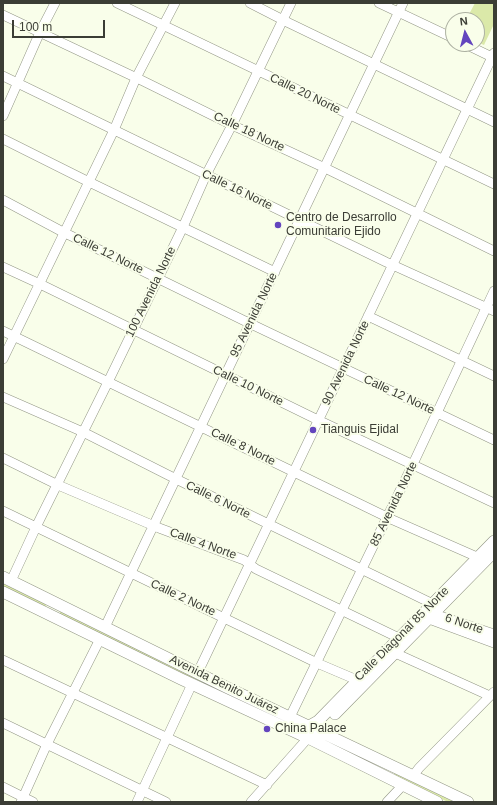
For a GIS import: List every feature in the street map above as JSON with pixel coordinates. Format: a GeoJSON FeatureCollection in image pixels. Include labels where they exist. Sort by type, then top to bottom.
{"type":"FeatureCollection","features":[{"type":"Feature","properties":{"kind":"main road","name":"Calle Diagonal 85 Norte"},"geometry":{"type":"LineString","coordinates":[[309,726],[318,721],[395,653],[481,559],[494,541]]}},
{"type":"Feature","properties":{"kind":"main road","name":"Calle Diagonal 85 Norte"},"geometry":{"type":"LineString","coordinates":[[481,559],[494,552]]}},
{"type":"Feature","properties":{"kind":"main road","name":"Avenida Benito Juárez"},"geometry":{"type":"LineString","coordinates":[[7,579],[198,672],[247,709],[437,802]]}},
{"type":"Feature","properties":{"kind":"main road","name":"Avenida Benito Juárez"},"geometry":{"type":"LineString","coordinates":[[4,594],[41,610],[192,684],[253,699],[468,802]]}},
{"type":"Feature","properties":{"kind":"main road"},"geometry":{"type":"LineString","coordinates":[[41,610],[49,606],[48,600]]}},
{"type":"Feature","properties":{"kind":"main road"},"geometry":{"type":"LineString","coordinates":[[57,618],[57,610],[64,607]]}},
{"type":"Feature","properties":{"kind":"main road","name":"Calle Diagonal 85 Norte"},"geometry":{"type":"LineString","coordinates":[[324,733],[326,723],[399,638],[432,612]]}},
{"type":"Feature","properties":{"kind":"main road"},"geometry":{"type":"LineString","coordinates":[[247,709],[247,701],[253,699]]}},
{"type":"Feature","properties":{"kind":"main road"},"geometry":{"type":"LineString","coordinates":[[373,770],[379,766],[380,759]]}},
{"type":"Feature","properties":{"kind":"main road"},"geometry":{"type":"LineString","coordinates":[[398,782],[393,772],[401,770]]}},
{"type":"Feature","properties":{"kind":"street"},"geometry":{"type":"LineString","coordinates":[[3,116],[40,32],[55,3]]}},
{"type":"Feature","properties":{"kind":"street","name":"Calle 20 Norte"},"geometry":{"type":"LineString","coordinates":[[117,3],[494,184]]}},
{"type":"Feature","properties":{"kind":"street"},"geometry":{"type":"LineString","coordinates":[[3,359],[114,130],[136,78],[174,3]]}},
{"type":"Feature","properties":{"kind":"street"},"geometry":{"type":"LineString","coordinates":[[250,3],[494,122]]}},
{"type":"Feature","properties":{"kind":"street","name":"100 Avenida Norte"},"geometry":{"type":"LineString","coordinates":[[7,579],[58,485],[159,278],[206,175],[259,71],[291,3]]}},
{"type":"Feature","properties":{"kind":"street"},"geometry":{"type":"LineString","coordinates":[[378,3],[445,34]]}},
{"type":"Feature","properties":{"kind":"street","name":"95 Avenida Norte"},"geometry":{"type":"LineString","coordinates":[[105,627],[403,3]]}},
{"type":"Feature","properties":{"kind":"street","name":"Calle 18 Norte"},"geometry":{"type":"LineString","coordinates":[[3,15],[494,250]]}},
{"type":"Feature","properties":{"kind":"street"},"geometry":{"type":"LineString","coordinates":[[484,52],[493,56]]}},
{"type":"Feature","properties":{"kind":"street","name":"90 Avenida Norte"},"geometry":{"type":"LineString","coordinates":[[198,672],[392,264],[493,56]]}},
{"type":"Feature","properties":{"kind":"street","name":"Calle 16 Norte"},"geometry":{"type":"LineString","coordinates":[[3,76],[300,220],[490,309]]}},
{"type":"Feature","properties":{"kind":"street"},"geometry":{"type":"LineString","coordinates":[[3,139],[275,272]]}},
{"type":"Feature","properties":{"kind":"street","name":"Calle 12 Norte"},"geometry":{"type":"LineString","coordinates":[[3,200],[65,233],[251,324],[494,440]]}},
{"type":"Feature","properties":{"kind":"street","name":"Calle 10 Norte"},"geometry":{"type":"LineString","coordinates":[[3,267],[318,420],[494,503]]}},
{"type":"Feature","properties":{"kind":"street","name":"85 Avenida Norte"},"geometry":{"type":"LineString","coordinates":[[290,717],[462,361],[490,309],[494,291]]}},
{"type":"Feature","properties":{"kind":"street"},"geometry":{"type":"LineString","coordinates":[[368,316],[494,376]]}},
{"type":"Feature","properties":{"kind":"street","name":"Calle 8 Norte"},"geometry":{"type":"LineString","coordinates":[[3,331],[387,517],[481,559]]}},
{"type":"Feature","properties":{"kind":"street","name":"Calle 6 Norte"},"geometry":{"type":"LineString","coordinates":[[3,398],[83,432],[362,569],[432,612]]}},
{"type":"Feature","properties":{"kind":"street","name":"Calle 4 Norte"},"geometry":{"type":"LineString","coordinates":[[3,458],[58,485],[244,560],[256,569],[399,638]]}},
{"type":"Feature","properties":{"kind":"street","name":"Calle 2 Norte"},"geometry":{"type":"LineString","coordinates":[[3,511],[317,663],[361,682]]}},
{"type":"Feature","properties":{"kind":"street"},"geometry":{"type":"LineString","coordinates":[[432,612],[494,643]]}},
{"type":"Feature","properties":{"kind":"street","name":"6 Norte"},"geometry":{"type":"LineString","coordinates":[[432,612],[494,634]]}},
{"type":"Feature","properties":{"kind":"street"},"geometry":{"type":"LineString","coordinates":[[22,800],[47,744],[100,639]]}},
{"type":"Feature","properties":{"kind":"street"},"geometry":{"type":"LineString","coordinates":[[395,653],[492,694],[413,776]]}},
{"type":"Feature","properties":{"kind":"street"},"geometry":{"type":"LineString","coordinates":[[3,660],[267,785]]}},
{"type":"Feature","properties":{"kind":"street"},"geometry":{"type":"LineString","coordinates":[[137,802],[192,684]]}},
{"type":"Feature","properties":{"kind":"street"},"geometry":{"type":"LineString","coordinates":[[3,723],[166,802]]}},
{"type":"Feature","properties":{"kind":"street"},"geometry":{"type":"LineString","coordinates":[[251,802],[308,738]]}},
{"type":"Feature","properties":{"kind":"street"},"geometry":{"type":"LineString","coordinates":[[386,802],[398,782]]}},
{"type":"Feature","properties":{"kind":"street"},"geometry":{"type":"LineString","coordinates":[[3,787],[22,800],[33,802]]}},
{"type":"Feature","properties":{"kind":"green space"},"geometry":{"type":"Polygon","coordinates":[[[475,3],[494,3],[494,24],[485,43],[485,12],[470,12],[475,3]]]}},
{"type":"Feature","properties":{"kind":"green space"},"geometry":{"type":"Polygon","coordinates":[[[3,582],[45,603],[46,606],[44,607],[3,588],[3,582]]]}},
{"type":"Feature","properties":{"kind":"green space"},"geometry":{"type":"Polygon","coordinates":[[[60,611],[225,690],[225,693],[222,694],[60,615],[60,611]]]}},
{"type":"Feature","properties":{"kind":"green space"},"geometry":{"type":"Polygon","coordinates":[[[394,773],[398,773],[458,802],[448,802],[395,776],[394,773]]]}},
{"type":"Feature","properties":{"kind":"place","name":"Centro de Desarrollo Comunitario Ejido"},"geometry":{"type":"Point","coordinates":[278,225]}},
{"type":"Feature","properties":{"kind":"place","name":"Tianguis Ejidal"},"geometry":{"type":"Point","coordinates":[313,430]}},
{"type":"Feature","properties":{"kind":"place","name":"China Palace"},"geometry":{"type":"Point","coordinates":[267,729]}}]}
